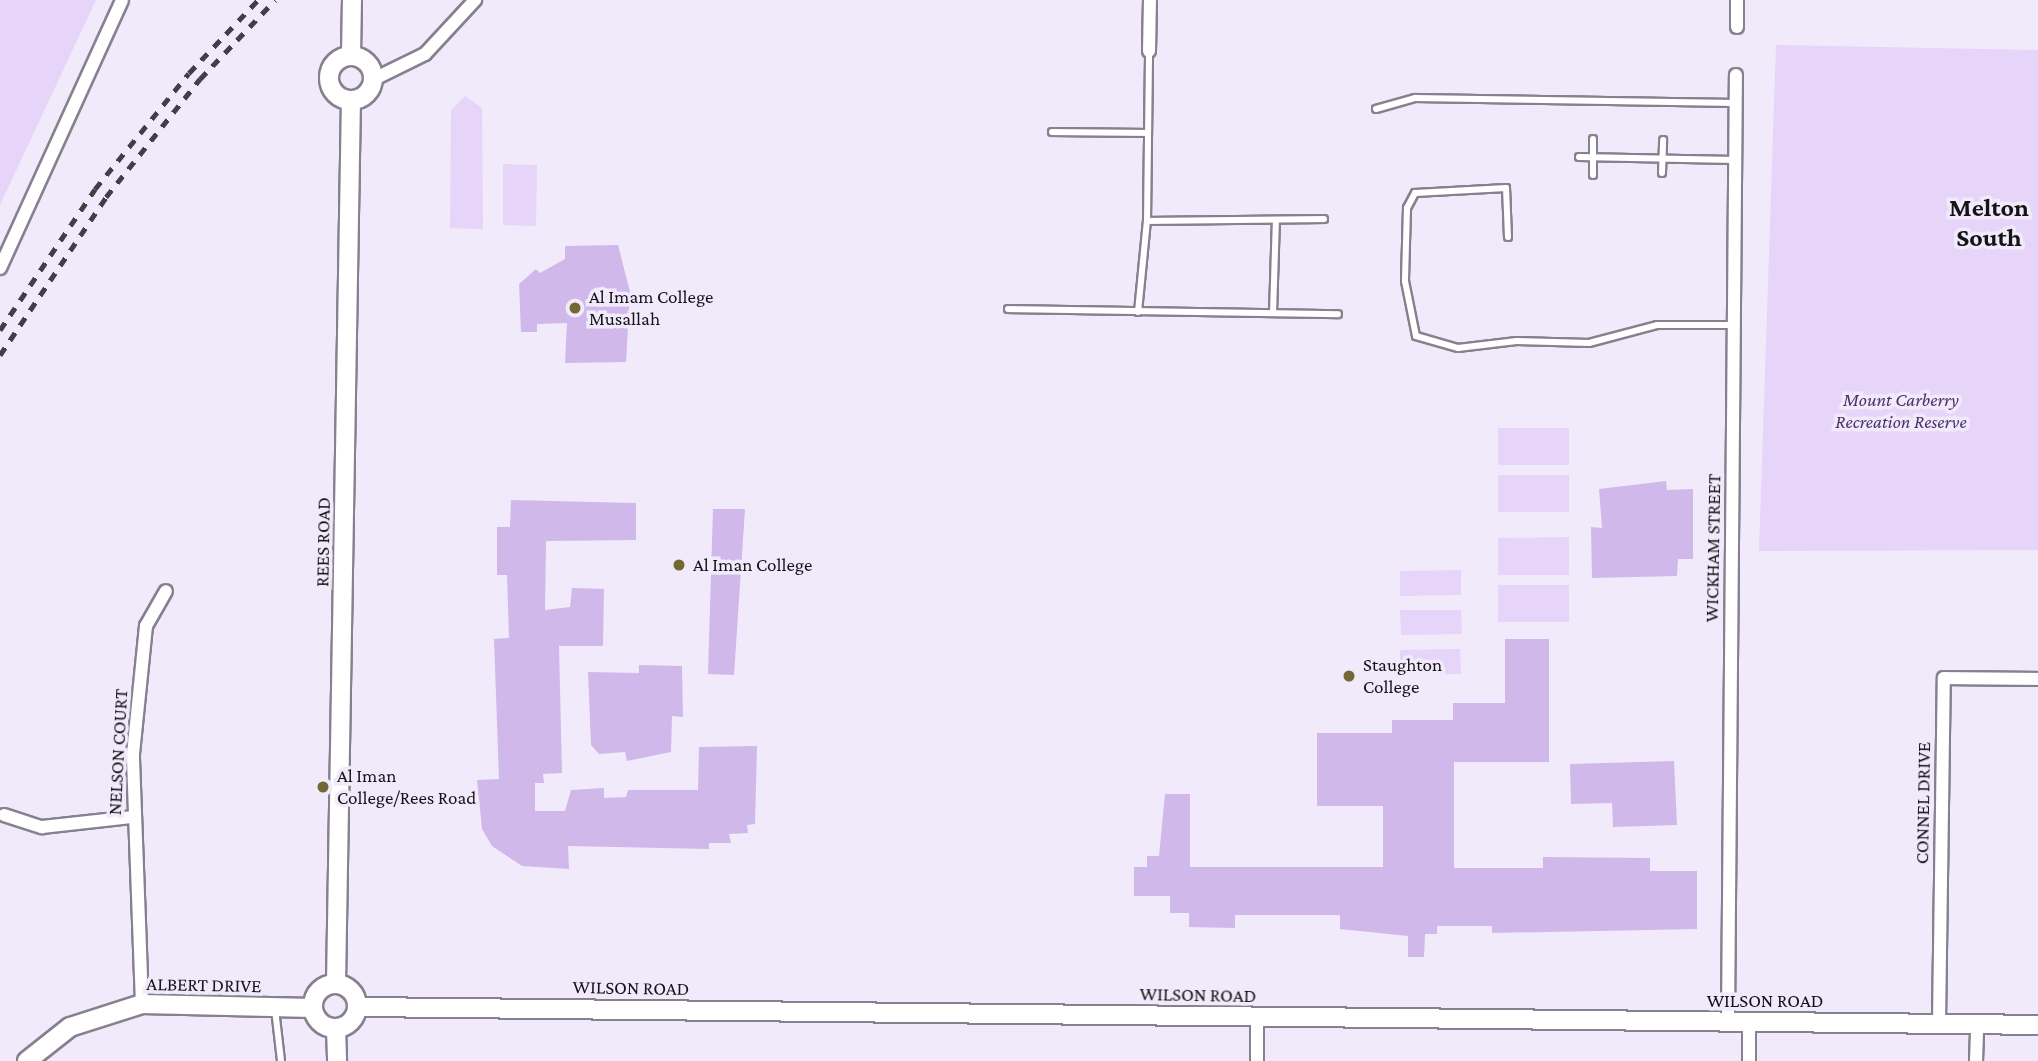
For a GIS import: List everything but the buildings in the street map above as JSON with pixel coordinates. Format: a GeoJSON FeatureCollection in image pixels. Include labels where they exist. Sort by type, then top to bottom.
{"type":"FeatureCollection","features":[{"type":"Feature","properties":{"kind":"street"},"geometry":{"type":"LineString","coordinates":[[0,268],[122,0]]}},
{"type":"Feature","properties":{"kind":"street"},"geometry":{"type":"LineString","coordinates":[[351,56],[352,0]]}},
{"type":"Feature","properties":{"kind":"street"},"geometry":{"type":"LineString","coordinates":[[374,79],[365,60],[351,56],[337,61],[329,82],[337,95],[351,100],[364,97],[374,79],[425,54],[475,0]]}},
{"type":"Feature","properties":{"kind":"street"},"geometry":{"type":"LineString","coordinates":[[1149,51],[1150,0]]}},
{"type":"Feature","properties":{"kind":"street"},"geometry":{"type":"LineString","coordinates":[[1737,0],[1737,27]]}},
{"type":"Feature","properties":{"kind":"street","name":"WICKHAM STREET"},"geometry":{"type":"LineString","coordinates":[[1728,1021],[1737,75]]}},
{"type":"Feature","properties":{"kind":"street","name":"REES ROAD"},"geometry":{"type":"LineString","coordinates":[[336,984],[351,100]]}},
{"type":"Feature","properties":{"kind":"street","name":"NELSON COURT"},"geometry":{"type":"LineString","coordinates":[[142,1004],[133,817],[146,626],[166,591]]}},
{"type":"Feature","properties":{"kind":"street","name":"CONNEL DRIVE"},"geometry":{"type":"LineString","coordinates":[[1939,1023],[1944,678],[2038,679]]}},
{"type":"Feature","properties":{"kind":"street"},"geometry":{"type":"LineString","coordinates":[[4,815],[42,827],[133,817]]}},
{"type":"Feature","properties":{"kind":"street"},"geometry":{"type":"LineString","coordinates":[[336,984],[354,993],[358,1007],[349,1024],[336,1029],[323,1025],[313,1008],[317,994],[336,984]]}},
{"type":"Feature","properties":{"kind":"street","name":"ALBERT DRIVE"},"geometry":{"type":"LineString","coordinates":[[27,1061],[70,1027],[142,1004],[313,1008]]}},
{"type":"Feature","properties":{"kind":"street","name":"WILSON ROAD"},"geometry":{"type":"LineString","coordinates":[[358,1007],[2038,1025]]}},
{"type":"Feature","properties":{"kind":"street"},"geometry":{"type":"LineString","coordinates":[[1257,1016],[1257,1061]]}},
{"type":"Feature","properties":{"kind":"street"},"geometry":{"type":"LineString","coordinates":[[1749,1022],[1749,1061]]}},
{"type":"Feature","properties":{"kind":"street"},"geometry":{"type":"LineString","coordinates":[[1976,1024],[1976,1061]]}},
{"type":"Feature","properties":{"kind":"street"},"geometry":{"type":"LineString","coordinates":[[336,1029],[337,1061]]}},
{"type":"Feature","properties":{"kind":"lane"},"geometry":{"type":"LineString","coordinates":[[1138,312],[1147,221],[1149,51]]}},
{"type":"Feature","properties":{"kind":"lane"},"geometry":{"type":"LineString","coordinates":[[1376,108],[1415,98],[1736,103]]}},
{"type":"Feature","properties":{"kind":"lane"},"geometry":{"type":"LineString","coordinates":[[1052,132],[1148,133]]}},
{"type":"Feature","properties":{"kind":"lane"},"geometry":{"type":"LineString","coordinates":[[1593,139],[1593,175]]}},
{"type":"Feature","properties":{"kind":"lane"},"geometry":{"type":"LineString","coordinates":[[1662,173],[1663,140]]}},
{"type":"Feature","properties":{"kind":"lane"},"geometry":{"type":"LineString","coordinates":[[1579,157],[1736,160]]}},
{"type":"Feature","properties":{"kind":"lane"},"geometry":{"type":"LineString","coordinates":[[1508,237],[1506,187],[1415,193],[1407,208],[1405,281],[1416,336],[1458,348],[1589,342],[1657,325],[1734,325]]}},
{"type":"Feature","properties":{"kind":"lane"},"geometry":{"type":"LineString","coordinates":[[1147,221],[1324,219]]}},
{"type":"Feature","properties":{"kind":"lane"},"geometry":{"type":"LineString","coordinates":[[1273,313],[1276,220]]}},
{"type":"Feature","properties":{"kind":"lane"},"geometry":{"type":"LineString","coordinates":[[1008,309],[1338,314]]}},
{"type":"Feature","properties":{"kind":"lane"},"geometry":{"type":"LineString","coordinates":[[274,1007],[281,1061]]}},
{"type":"Feature","properties":{"kind":"green space"},"geometry":{"type":"Polygon","coordinates":[[[0,0],[96,0],[0,205],[0,0]]]}},
{"type":"Feature","properties":{"kind":"green space","name":"Mount Carberry Recreation Reserve"},"geometry":{"type":"Polygon","coordinates":[[[1776,45],[2038,50],[2038,550],[1759,551],[1776,45]]]}},
{"type":"Feature","properties":{"kind":"green space"},"geometry":{"type":"Polygon","coordinates":[[[465,96],[482,108],[483,229],[450,228],[451,110],[465,96]]]}},
{"type":"Feature","properties":{"kind":"green space"},"geometry":{"type":"Polygon","coordinates":[[[503,164],[537,165],[536,226],[503,225],[503,164]]]}},
{"type":"Feature","properties":{"kind":"green space"},"geometry":{"type":"Polygon","coordinates":[[[1498,428],[1569,428],[1569,465],[1498,465],[1498,428]]]}},
{"type":"Feature","properties":{"kind":"green space"},"geometry":{"type":"Polygon","coordinates":[[[1498,475],[1569,475],[1569,512],[1498,512],[1498,475]]]}},
{"type":"Feature","properties":{"kind":"green space"},"geometry":{"type":"Polygon","coordinates":[[[1569,537],[1569,575],[1498,575],[1498,538],[1569,537]]]}},
{"type":"Feature","properties":{"kind":"green space"},"geometry":{"type":"Polygon","coordinates":[[[1461,570],[1461,595],[1400,596],[1400,571],[1461,570]]]}},
{"type":"Feature","properties":{"kind":"green space"},"geometry":{"type":"Polygon","coordinates":[[[1498,585],[1569,585],[1569,622],[1498,622],[1498,585]]]}},
{"type":"Feature","properties":{"kind":"green space"},"geometry":{"type":"Polygon","coordinates":[[[1400,610],[1461,610],[1462,634],[1401,635],[1400,610]]]}},
{"type":"Feature","properties":{"kind":"green space"},"geometry":{"type":"Polygon","coordinates":[[[1460,649],[1461,674],[1400,674],[1400,650],[1460,649]]]}},
{"type":"Feature","properties":{"kind":"railway"},"geometry":{"type":"LineString","coordinates":[[0,330],[95,189],[189,73],[258,0]]}},
{"type":"Feature","properties":{"kind":"railway"},"geometry":{"type":"LineString","coordinates":[[0,355],[106,197],[200,79],[275,0]]}},
{"type":"Feature","properties":{"kind":"place","name":"Al Imam College Musallah"},"geometry":{"type":"Point","coordinates":[575,308]}},
{"type":"Feature","properties":{"kind":"place","name":"Al Iman College"},"geometry":{"type":"Point","coordinates":[679,565]}},
{"type":"Feature","properties":{"kind":"place","name":"Staughton College"},"geometry":{"type":"Point","coordinates":[1349,676]}},
{"type":"Feature","properties":{"kind":"place","name":"Al Iman College/Rees Road"},"geometry":{"type":"Point","coordinates":[323,787]}},
{"type":"Feature","properties":{"kind":"district","name":"Melton South"},"geometry":{"type":"Point","coordinates":[1989,223]}}]}
